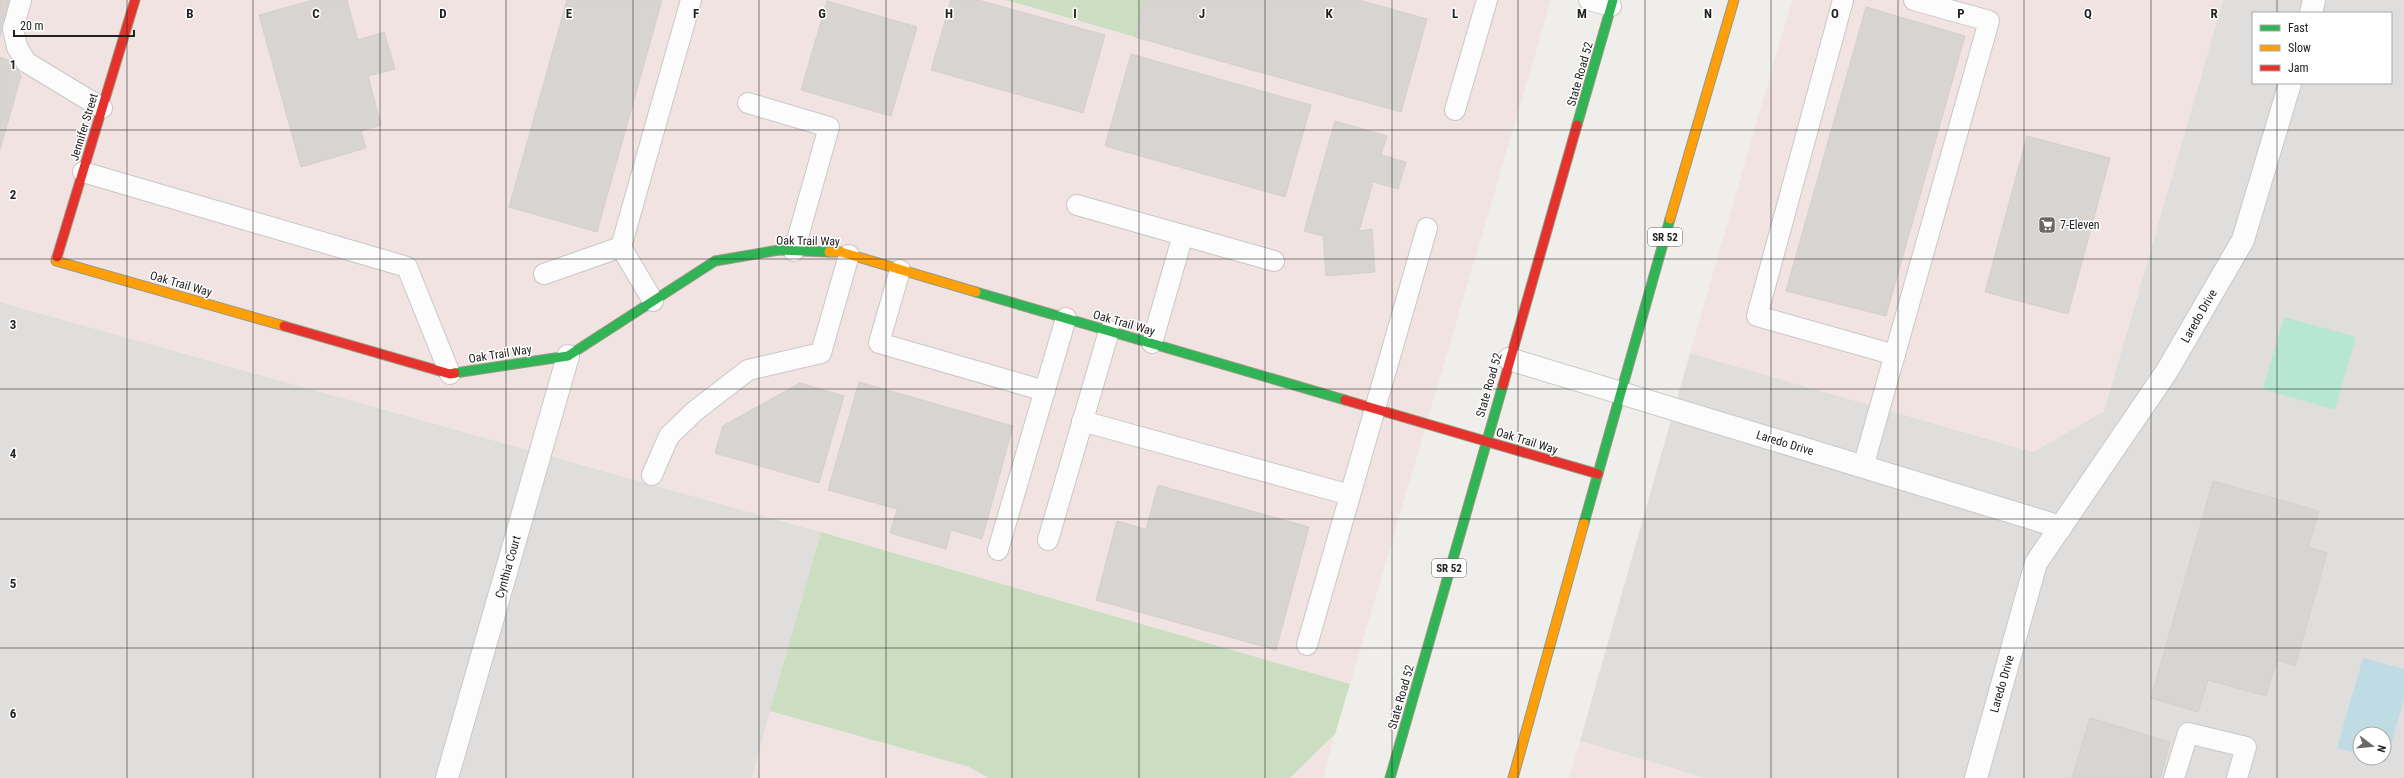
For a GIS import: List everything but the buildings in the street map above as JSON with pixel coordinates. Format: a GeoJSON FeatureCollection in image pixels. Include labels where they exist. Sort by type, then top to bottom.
{"type":"FeatureCollection","features":[{"type":"Feature","properties":{"kind":"street","name":"Jennifer Street"},"geometry":{"type":"LineString","coordinates":[[56,261],[135,0]]}},
{"type":"Feature","properties":{"kind":"street","name":"SR 52"},"geometry":{"type":"LineString","coordinates":[[1513,778],[1620,392],[1734,0]]}},
{"type":"Feature","properties":{"kind":"street"},"geometry":{"type":"LineString","coordinates":[[2311,12],[2314,0]]}},
{"type":"Feature","properties":{"kind":"street","name":"State Road 52"},"geometry":{"type":"LineString","coordinates":[[1390,778],[1485,441],[1612,3]]}},
{"type":"Feature","properties":{"kind":"street","name":"Laredo Drive"},"geometry":{"type":"LineString","coordinates":[[1976,778],[2036,563],[2168,370],[2244,240],[2290,84]]}},
{"type":"Feature","properties":{"kind":"street","name":"Oak Trail Way"},"geometry":{"type":"LineString","coordinates":[[56,261],[450,374],[568,356],[715,261],[779,250],[841,252],[1598,474]]}},
{"type":"Feature","properties":{"kind":"street","name":"Cynthia Court"},"geometry":{"type":"LineString","coordinates":[[448,778],[568,356]]}},
{"type":"Feature","properties":{"kind":"street","name":"Laredo Drive"},"geometry":{"type":"LineString","coordinates":[[1509,359],[2061,527]]}},
{"type":"Feature","properties":{"kind":"lane"},"geometry":{"type":"LineString","coordinates":[[21,0],[13,29],[17,47],[26,62],[102,108]]}},
{"type":"Feature","properties":{"kind":"lane"},"geometry":{"type":"LineString","coordinates":[[653,301],[621,247],[691,0]]}},
{"type":"Feature","properties":{"kind":"lane"},"geometry":{"type":"LineString","coordinates":[[1455,110],[1487,0]]}},
{"type":"Feature","properties":{"kind":"lane"},"geometry":{"type":"LineString","coordinates":[[1589,0],[1612,3]]}},
{"type":"Feature","properties":{"kind":"lane"},"geometry":{"type":"LineString","coordinates":[[1843,0],[1757,316],[1895,355]]}},
{"type":"Feature","properties":{"kind":"lane"},"geometry":{"type":"LineString","coordinates":[[1863,467],[1989,21],[1914,0]]}},
{"type":"Feature","properties":{"kind":"lane"},"geometry":{"type":"LineString","coordinates":[[748,103],[829,127],[794,251]]}},
{"type":"Feature","properties":{"kind":"lane"},"geometry":{"type":"LineString","coordinates":[[83,172],[407,267],[450,374]]}},
{"type":"Feature","properties":{"kind":"lane"},"geometry":{"type":"LineString","coordinates":[[1077,205],[1274,260]]}},
{"type":"Feature","properties":{"kind":"lane"},"geometry":{"type":"LineString","coordinates":[[1307,645],[1427,228]]}},
{"type":"Feature","properties":{"kind":"lane"},"geometry":{"type":"LineString","coordinates":[[1152,343],[1183,235]]}},
{"type":"Feature","properties":{"kind":"lane"},"geometry":{"type":"LineString","coordinates":[[544,274],[621,247]]}},
{"type":"Feature","properties":{"kind":"lane"},"geometry":{"type":"LineString","coordinates":[[652,475],[669,436],[695,411],[748,370],[821,353],[849,255]]}},
{"type":"Feature","properties":{"kind":"lane"},"geometry":{"type":"LineString","coordinates":[[900,270],[879,343],[1045,391]]}},
{"type":"Feature","properties":{"kind":"lane"},"geometry":{"type":"LineString","coordinates":[[998,550],[1066,318]]}},
{"type":"Feature","properties":{"kind":"lane"},"geometry":{"type":"LineString","coordinates":[[1048,540],[1109,331]]}},
{"type":"Feature","properties":{"kind":"lane"},"geometry":{"type":"LineString","coordinates":[[1082,421],[1350,495]]}},
{"type":"Feature","properties":{"kind":"lane"},"geometry":{"type":"LineString","coordinates":[[2174,778],[2188,733],[2246,747],[2237,778]]}},
{"type":"Feature","properties":{"kind":"shaded area"},"geometry":{"type":"Polygon","coordinates":[[[0,0],[1006,0],[1135,37],[1145,0],[1551,0],[1350,684],[821,532],[0,302],[0,0]]]}},
{"type":"Feature","properties":{"kind":"shaded area"},"geometry":{"type":"Polygon","coordinates":[[[1792,0],[2223,0],[2104,411],[2033,452],[1690,353],[1792,0]]]}},
{"type":"Feature","properties":{"kind":"shaded area"},"geometry":{"type":"Polygon","coordinates":[[[2223,0],[2404,0],[2404,778],[1705,778],[1580,741],[1690,353],[2033,452],[2104,411],[2223,0]]]}},
{"type":"Feature","properties":{"kind":"shaded area"},"geometry":{"type":"Polygon","coordinates":[[[0,302],[821,532],[752,778],[0,778],[0,302]]]}},
{"type":"Feature","properties":{"kind":"shaded area"},"geometry":{"type":"Polygon","coordinates":[[[770,711],[969,767],[989,778],[752,778],[770,711]]]}},
{"type":"Feature","properties":{"kind":"shaded area"},"geometry":{"type":"Polygon","coordinates":[[[1335,734],[1323,778],[1290,778],[1335,734]]]}},
{"type":"Feature","properties":{"kind":"shaded area"},"geometry":{"type":"Polygon","coordinates":[[[1580,741],[1705,778],[1569,778],[1580,741]]]}},
{"type":"Feature","properties":{"kind":"green space"},"geometry":{"type":"Polygon","coordinates":[[[1006,0],[1145,0],[1135,37],[1006,0]]]}},
{"type":"Feature","properties":{"kind":"green space"},"geometry":{"type":"Polygon","coordinates":[[[2284,317],[2356,337],[2335,410],[2263,389],[2284,317]]]}},
{"type":"Feature","properties":{"kind":"green space"},"geometry":{"type":"Polygon","coordinates":[[[821,532],[1350,684],[1335,734],[1290,778],[989,778],[969,767],[770,711],[821,532]]]}},
{"type":"Feature","properties":{"kind":"water"},"geometry":{"type":"Polygon","coordinates":[[[2363,658],[2404,669],[2404,699],[2392,741],[2392,726],[2352,726],[2352,752],[2337,748],[2363,658]]]}},
{"type":"Feature","properties":{"kind":"traffic: fast"},"geometry":{"type":"LineString","coordinates":[[1577,125],[1613,0]]}},
{"type":"Feature","properties":{"kind":"traffic: fast"},"geometry":{"type":"LineString","coordinates":[[1584,523],[1670,219]]}},
{"type":"Feature","properties":{"kind":"traffic: fast"},"geometry":{"type":"LineString","coordinates":[[455,373],[568,356],[715,261],[779,250],[829,252]]}},
{"type":"Feature","properties":{"kind":"traffic: fast"},"geometry":{"type":"LineString","coordinates":[[976,292],[1345,400]]}},
{"type":"Feature","properties":{"kind":"traffic: fast"},"geometry":{"type":"LineString","coordinates":[[1390,778],[1503,385]]}},
{"type":"Feature","properties":{"kind":"traffic: slow"},"geometry":{"type":"LineString","coordinates":[[1670,219],[1734,0]]}},
{"type":"Feature","properties":{"kind":"traffic: slow"},"geometry":{"type":"LineString","coordinates":[[829,252],[841,252],[976,292]]}},
{"type":"Feature","properties":{"kind":"traffic: slow"},"geometry":{"type":"LineString","coordinates":[[57,257],[56,261],[284,326]]}},
{"type":"Feature","properties":{"kind":"traffic: slow"},"geometry":{"type":"LineString","coordinates":[[1513,778],[1584,523]]}},
{"type":"Feature","properties":{"kind":"traffic: jam"},"geometry":{"type":"LineString","coordinates":[[57,257],[135,0]]}},
{"type":"Feature","properties":{"kind":"traffic: jam"},"geometry":{"type":"LineString","coordinates":[[1503,385],[1577,125]]}},
{"type":"Feature","properties":{"kind":"traffic: jam"},"geometry":{"type":"LineString","coordinates":[[284,326],[450,374],[455,373]]}},
{"type":"Feature","properties":{"kind":"traffic: jam"},"geometry":{"type":"LineString","coordinates":[[1345,400],[1598,474]]}},
{"type":"Feature","properties":{"kind":"place","name":"7-Eleven"},"geometry":{"type":"Point","coordinates":[2047,225]}}]}
